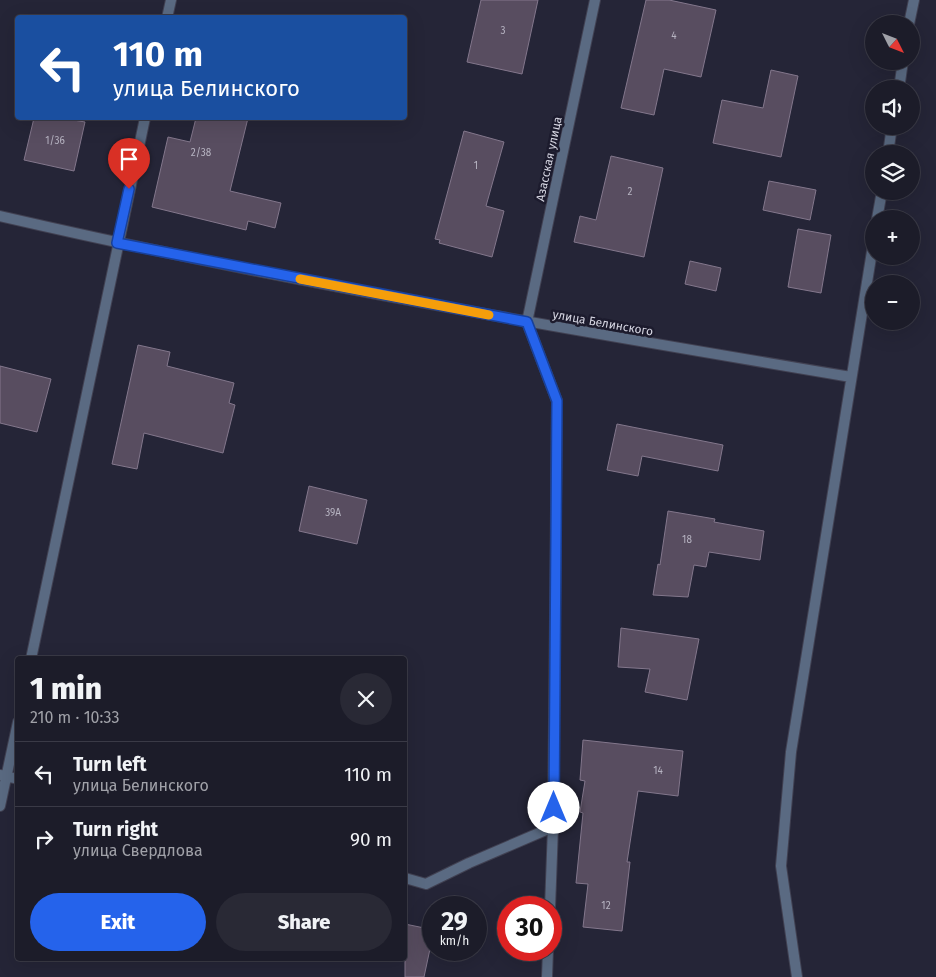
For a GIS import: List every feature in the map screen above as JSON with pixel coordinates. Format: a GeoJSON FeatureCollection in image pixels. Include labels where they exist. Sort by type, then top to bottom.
{"type":"FeatureCollection","features":[{"type":"Feature","properties":{"kind":"street"},"geometry":{"type":"LineString","coordinates":[[168,15],[170,0]]}},
{"type":"Feature","properties":{"kind":"street","name":"Азасская улица"},"geometry":{"type":"LineString","coordinates":[[527,322],[596,0]]}},
{"type":"Feature","properties":{"kind":"street"},"geometry":{"type":"LineString","coordinates":[[911,15],[914,0]]}},
{"type":"Feature","properties":{"kind":"street"},"geometry":{"type":"LineString","coordinates":[[32,656],[117,243],[145,120]]}},
{"type":"Feature","properties":{"kind":"street","name":"улица Белинского"},"geometry":{"type":"LineString","coordinates":[[0,216],[117,243],[527,322],[851,377]]}},
{"type":"Feature","properties":{"kind":"street"},"geometry":{"type":"LineString","coordinates":[[797,977],[782,866],[790,762],[870,265]]}},
{"type":"Feature","properties":{"kind":"street"},"geometry":{"type":"LineString","coordinates":[[527,322],[557,401],[553,827],[550,896]]}},
{"type":"Feature","properties":{"kind":"street"},"geometry":{"type":"LineString","coordinates":[[0,806],[3,775],[15,733]]}},
{"type":"Feature","properties":{"kind":"street"},"geometry":{"type":"LineString","coordinates":[[407,879],[426,884],[469,863],[553,827]]}},
{"type":"Feature","properties":{"kind":"street"},"geometry":{"type":"LineString","coordinates":[[547,977],[548,961]]}},
{"type":"Feature","properties":{"kind":"building"},"geometry":{"type":"Polygon","coordinates":[[[481,0],[538,0],[522,74],[467,62],[481,0]]]}},
{"type":"Feature","properties":{"kind":"building"},"geometry":{"type":"Polygon","coordinates":[[[646,0],[669,0],[716,10],[701,77],[664,69],[654,115],[621,108],[646,0]]]}},
{"type":"Feature","properties":{"kind":"building"},"geometry":{"type":"Polygon","coordinates":[[[771,70],[798,76],[781,157],[713,143],[722,100],[763,108],[771,70]]]}},
{"type":"Feature","properties":{"kind":"building"},"geometry":{"type":"Polygon","coordinates":[[[34,120],[74,120],[85,122],[74,171],[24,160],[34,120]]]}},
{"type":"Feature","properties":{"kind":"building"},"geometry":{"type":"Polygon","coordinates":[[[196,120],[248,120],[230,191],[281,203],[275,228],[248,221],[246,230],[152,207],[168,137],[190,142],[196,120]]]}},
{"type":"Feature","properties":{"kind":"building"},"geometry":{"type":"Polygon","coordinates":[[[464,131],[504,142],[486,206],[504,211],[492,257],[439,243],[440,240],[435,239],[464,131]]]}},
{"type":"Feature","properties":{"kind":"building"},"geometry":{"type":"Polygon","coordinates":[[[611,156],[663,168],[644,257],[574,242],[580,216],[596,220],[611,156]]]}},
{"type":"Feature","properties":{"kind":"building"},"geometry":{"type":"Polygon","coordinates":[[[769,181],[816,190],[810,220],[763,210],[769,181]]]}},
{"type":"Feature","properties":{"kind":"building"},"geometry":{"type":"Polygon","coordinates":[[[798,229],[831,235],[821,293],[788,287],[798,229]]]}},
{"type":"Feature","properties":{"kind":"building"},"geometry":{"type":"Polygon","coordinates":[[[690,261],[721,268],[716,291],[685,284],[690,261]]]}},
{"type":"Feature","properties":{"kind":"building"},"geometry":{"type":"Polygon","coordinates":[[[138,345],[170,352],[167,366],[234,383],[229,403],[235,405],[223,453],[144,433],[137,469],[112,464],[138,345]]]}},
{"type":"Feature","properties":{"kind":"building"},"geometry":{"type":"Polygon","coordinates":[[[0,366],[51,379],[37,432],[0,423],[0,366]]]}},
{"type":"Feature","properties":{"kind":"building"},"geometry":{"type":"Polygon","coordinates":[[[617,424],[723,445],[718,471],[642,456],[638,476],[607,470],[617,424]]]}},
{"type":"Feature","properties":{"kind":"building"},"geometry":{"type":"Polygon","coordinates":[[[309,486],[367,500],[357,544],[299,531],[309,486]]]}},
{"type":"Feature","properties":{"kind":"building"},"geometry":{"type":"Polygon","coordinates":[[[668,511],[715,519],[714,522],[764,531],[760,560],[709,552],[706,567],[694,565],[688,597],[653,595],[658,564],[660,565],[668,511]]]}},
{"type":"Feature","properties":{"kind":"building"},"geometry":{"type":"Polygon","coordinates":[[[621,628],[699,639],[687,700],[645,692],[650,669],[618,667],[621,628]]]}},
{"type":"Feature","properties":{"kind":"building"},"geometry":{"type":"Polygon","coordinates":[[[583,740],[683,751],[678,796],[638,791],[627,862],[630,862],[622,931],[583,927],[588,884],[576,883],[583,813],[580,812],[585,781],[580,780],[583,740]]]}},
{"type":"Feature","properties":{"kind":"building"},"geometry":{"type":"Polygon","coordinates":[[[407,924],[422,928],[422,961],[427,961],[424,977],[405,977],[407,924]]]}},
{"type":"Feature","properties":{"kind":"slow traffic"},"geometry":{"type":"LineString","coordinates":[[300,279],[489,315]]}},
{"type":"Feature","properties":{"kind":"route"},"geometry":{"type":"LineString","coordinates":[[129,189],[117,243],[527,322],[557,401],[554,808]]}}]}
